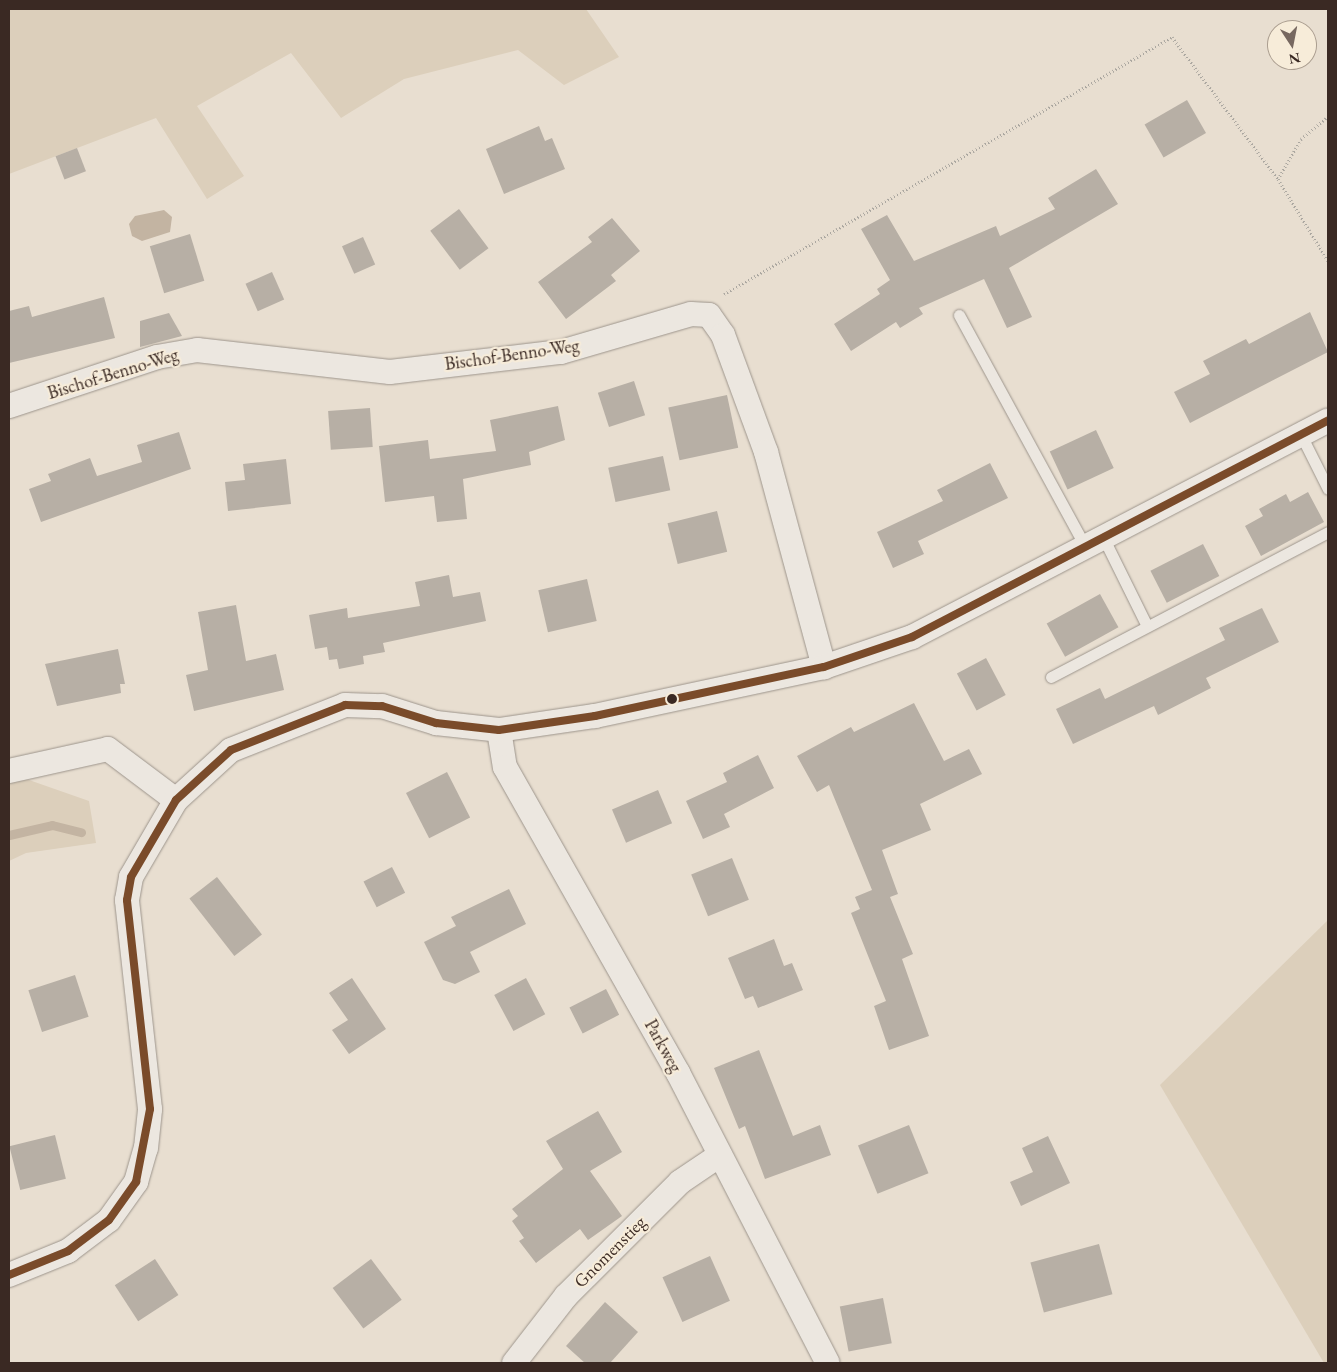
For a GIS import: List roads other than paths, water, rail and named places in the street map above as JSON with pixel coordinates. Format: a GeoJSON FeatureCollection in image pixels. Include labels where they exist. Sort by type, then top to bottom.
{"type":"FeatureCollection","features":[{"type":"Feature","properties":{"kind":"street","name":"Bischof-Benno-Weg"},"geometry":{"type":"LineString","coordinates":[[9,406],[157,357],[197,350],[390,372],[561,352],[691,314],[709,315],[723,335],[766,452],[824,667]]}},
{"type":"Feature","properties":{"kind":"street"},"geometry":{"type":"LineString","coordinates":[[9,1275],[68,1251],[109,1220],[136,1182],[146,1148],[150,1110],[127,900],[142,853],[176,800],[231,750],[345,705],[382,706],[436,723],[499,730],[595,716],[824,667],[912,637],[1095,544],[1328,420]]}},
{"type":"Feature","properties":{"kind":"street","name":"Parkweg"},"geometry":{"type":"LineString","coordinates":[[499,730],[505,768],[720,1155],[828,1363]]}},
{"type":"Feature","properties":{"kind":"street"},"geometry":{"type":"LineString","coordinates":[[9,771],[108,749],[176,800]]}},
{"type":"Feature","properties":{"kind":"street","name":"Gnomenstieg"},"geometry":{"type":"LineString","coordinates":[[514,1363],[573,1289],[680,1182],[720,1155]]}},
{"type":"Feature","properties":{"kind":"lane"},"geometry":{"type":"LineString","coordinates":[[959,315],[1095,544],[1147,626]]}},
{"type":"Feature","properties":{"kind":"lane"},"geometry":{"type":"LineString","coordinates":[[1301,435],[1328,489]]}},
{"type":"Feature","properties":{"kind":"lane"},"geometry":{"type":"LineString","coordinates":[[1051,677],[1328,532]]}},
{"type":"Feature","properties":{"kind":"waterway"},"geometry":{"type":"LineString","coordinates":[[9,835],[52,825],[81,832]]}}]}
